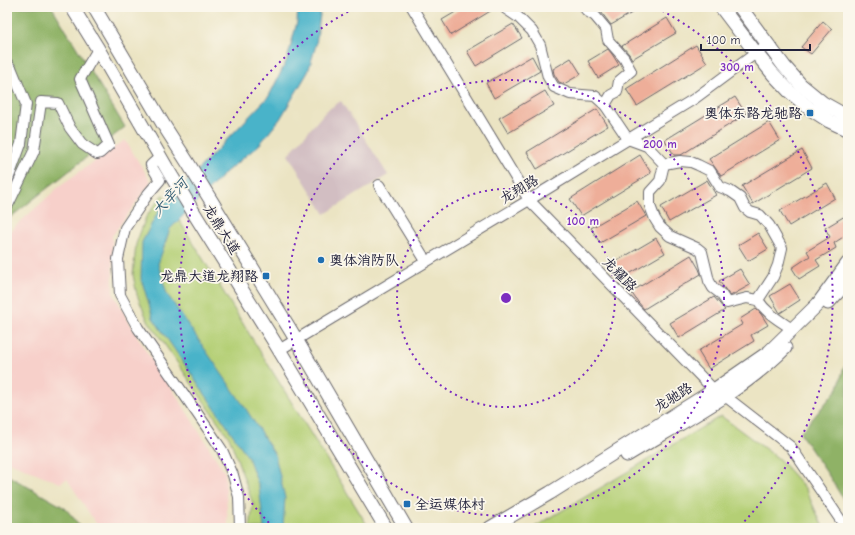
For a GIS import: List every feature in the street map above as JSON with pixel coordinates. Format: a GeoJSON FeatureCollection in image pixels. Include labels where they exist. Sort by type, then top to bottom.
{"type":"FeatureCollection","features":[{"type":"Feature","properties":{"kind":"main road","name":"龙鼎大道"},"geometry":{"type":"LineString","coordinates":[[72,7],[98,48],[169,172],[280,350],[386,528]]}},
{"type":"Feature","properties":{"kind":"main road","name":"龙鼎大道"},"geometry":{"type":"LineString","coordinates":[[94,7],[163,124],[296,339],[406,528]]}},
{"type":"Feature","properties":{"kind":"main road"},"geometry":{"type":"LineString","coordinates":[[721,7],[756,53],[789,91],[809,108],[829,121],[848,130]]}},
{"type":"Feature","properties":{"kind":"main road"},"geometry":{"type":"LineString","coordinates":[[740,7],[784,66],[801,85],[823,103],[848,117]]}},
{"type":"Feature","properties":{"kind":"main road","name":"龙驰路"},"geometry":{"type":"LineString","coordinates":[[506,528],[720,393],[769,352],[818,304],[848,263]]}},
{"type":"Feature","properties":{"kind":"main road","name":"龙驰路"},"geometry":{"type":"LineString","coordinates":[[490,528],[771,362],[848,281]]}},
{"type":"Feature","properties":{"kind":"street","name":"龙耀路"},"geometry":{"type":"LineString","coordinates":[[412,7],[529,200],[720,393],[791,447],[846,528]]}},
{"type":"Feature","properties":{"kind":"street"},"geometry":{"type":"LineString","coordinates":[[505,7],[506,10],[518,16],[532,31],[540,45],[548,77],[554,87],[570,94],[595,96],[605,106],[628,139],[647,146],[664,164]]}},
{"type":"Feature","properties":{"kind":"street"},"geometry":{"type":"LineString","coordinates":[[584,7],[587,12],[595,16],[606,28],[608,40],[624,58],[631,72],[619,81],[617,92],[611,95],[605,106]]}},
{"type":"Feature","properties":{"kind":"street","name":"龙翔路"},"geometry":{"type":"LineString","coordinates":[[280,350],[694,99],[768,44]]}},
{"type":"Feature","properties":{"kind":"street"},"geometry":{"type":"LineString","coordinates":[[7,205],[34,151],[41,102],[58,103],[70,128],[82,144],[97,154],[109,145],[80,79],[98,48]]}},
{"type":"Feature","properties":{"kind":"street"},"geometry":{"type":"LineString","coordinates":[[7,63],[12,70],[26,104],[21,144],[7,182]]}},
{"type":"Feature","properties":{"kind":"street"},"geometry":{"type":"LineString","coordinates":[[160,157],[151,165],[160,180],[148,194],[125,228],[118,259],[120,295],[138,328],[222,450],[233,475],[239,496],[240,528]]}},
{"type":"Feature","properties":{"kind":"street"},"geometry":{"type":"LineString","coordinates":[[664,164],[680,161],[691,162],[710,171],[720,187],[730,191],[740,198],[745,208],[750,212],[760,215],[769,225],[782,248],[778,265],[773,277],[758,300]]}},
{"type":"Feature","properties":{"kind":"street"},"geometry":{"type":"LineString","coordinates":[[664,164],[660,181],[650,192],[650,206],[660,228],[670,236],[697,248],[702,252],[709,281],[713,288],[721,294],[727,303],[747,298],[758,300],[763,308],[770,314],[792,329]]}},
{"type":"Feature","properties":{"kind":"street"},"geometry":{"type":"LineString","coordinates":[[379,185],[426,261]]}},
{"type":"Feature","properties":{"kind":"shaded area"},"geometry":{"type":"Polygon","coordinates":[[[341,101],[388,175],[325,214],[288,155],[326,111],[341,101]]]}},
{"type":"Feature","properties":{"kind":"shaded area"},"geometry":{"type":"Polygon","coordinates":[[[125,140],[151,182],[112,236],[113,293],[144,348],[180,401],[225,473],[228,528],[99,528],[67,479],[60,483],[7,461],[7,234],[62,184],[125,140]]]}},
{"type":"Feature","properties":{"kind":"green space"},"geometry":{"type":"Polygon","coordinates":[[[7,7],[52,7],[125,127],[7,220],[7,7]]]}},
{"type":"Feature","properties":{"kind":"green space"},"geometry":{"type":"Polygon","coordinates":[[[163,194],[369,528],[250,528],[253,504],[230,439],[147,319],[137,295],[133,275],[136,244],[146,217],[163,194]]]}},
{"type":"Feature","properties":{"kind":"green space"},"geometry":{"type":"Polygon","coordinates":[[[848,363],[848,507],[800,433],[838,388],[844,367],[848,363]]]}},
{"type":"Feature","properties":{"kind":"green space"},"geometry":{"type":"Polygon","coordinates":[[[721,416],[779,459],[805,488],[823,527],[533,528],[721,416]]]}},
{"type":"Feature","properties":{"kind":"green space"},"geometry":{"type":"Polygon","coordinates":[[[7,475],[65,508],[82,528],[7,528],[7,475]]]}},
{"type":"Feature","properties":{"kind":"water"},"geometry":{"type":"Polygon","coordinates":[[[298,7],[321,7],[316,45],[308,72],[280,119],[259,145],[227,171],[170,229],[158,264],[167,294],[246,409],[275,455],[285,498],[283,528],[264,528],[259,487],[248,457],[153,318],[141,278],[142,242],[159,210],[269,96],[287,60],[297,22],[298,7]]]}},
{"type":"Feature","properties":{"kind":"building"},"geometry":{"type":"Polygon","coordinates":[[[464,7],[497,7],[451,35],[442,20],[464,7]]]}},
{"type":"Feature","properties":{"kind":"building"},"geometry":{"type":"Polygon","coordinates":[[[608,7],[642,7],[611,25],[601,12],[608,7]]]}},
{"type":"Feature","properties":{"kind":"building"},"geometry":{"type":"Polygon","coordinates":[[[667,18],[676,33],[632,59],[622,46],[667,18]]]}},
{"type":"Feature","properties":{"kind":"building"},"geometry":{"type":"Polygon","coordinates":[[[823,21],[832,29],[811,54],[801,47],[823,21]]]}},
{"type":"Feature","properties":{"kind":"building"},"geometry":{"type":"Polygon","coordinates":[[[513,24],[522,38],[476,66],[467,51],[513,24]]]}},
{"type":"Feature","properties":{"kind":"building"},"geometry":{"type":"Polygon","coordinates":[[[696,45],[707,63],[637,106],[626,89],[696,45]]]}},
{"type":"Feature","properties":{"kind":"building"},"geometry":{"type":"Polygon","coordinates":[[[608,49],[619,65],[598,78],[588,61],[608,49]]]}},
{"type":"Feature","properties":{"kind":"building"},"geometry":{"type":"Polygon","coordinates":[[[532,56],[540,71],[494,98],[486,83],[532,56]]]}},
{"type":"Feature","properties":{"kind":"building"},"geometry":{"type":"Polygon","coordinates":[[[571,58],[581,74],[564,84],[559,82],[553,69],[571,58]]]}},
{"type":"Feature","properties":{"kind":"building"},"geometry":{"type":"Polygon","coordinates":[[[545,91],[554,106],[508,133],[499,118],[545,91]]]}},
{"type":"Feature","properties":{"kind":"building"},"geometry":{"type":"Polygon","coordinates":[[[735,97],[746,114],[681,155],[674,155],[665,140],[735,97]]]}},
{"type":"Feature","properties":{"kind":"building"},"geometry":{"type":"Polygon","coordinates":[[[597,109],[608,126],[537,169],[527,152],[597,109]]]}},
{"type":"Feature","properties":{"kind":"building"},"geometry":{"type":"Polygon","coordinates":[[[769,122],[780,140],[721,176],[709,159],[769,122]]]}},
{"type":"Feature","properties":{"kind":"building"},"geometry":{"type":"Polygon","coordinates":[[[802,150],[812,168],[753,204],[742,186],[802,150]]]}},
{"type":"Feature","properties":{"kind":"building"},"geometry":{"type":"Polygon","coordinates":[[[640,155],[651,173],[581,216],[570,199],[640,155]]]}},
{"type":"Feature","properties":{"kind":"building"},"geometry":{"type":"Polygon","coordinates":[[[707,180],[716,195],[669,222],[661,207],[707,180]]]}},
{"type":"Feature","properties":{"kind":"building"},"geometry":{"type":"Polygon","coordinates":[[[827,183],[835,198],[789,226],[780,211],[827,183]]]}},
{"type":"Feature","properties":{"kind":"building"},"geometry":{"type":"Polygon","coordinates":[[[637,201],[646,216],[600,243],[591,228],[637,201]]]}},
{"type":"Feature","properties":{"kind":"building"},"geometry":{"type":"Polygon","coordinates":[[[845,216],[848,221],[848,234],[834,243],[836,248],[816,260],[820,266],[799,279],[792,268],[810,256],[807,251],[830,237],[825,228],[845,216]]]}},
{"type":"Feature","properties":{"kind":"building"},"geometry":{"type":"Polygon","coordinates":[[[758,233],[768,249],[748,261],[738,245],[758,233]]]}},
{"type":"Feature","properties":{"kind":"building"},"geometry":{"type":"Polygon","coordinates":[[[656,238],[665,253],[619,280],[610,265],[656,238]]]}},
{"type":"Feature","properties":{"kind":"building"},"geometry":{"type":"Polygon","coordinates":[[[691,255],[701,274],[644,309],[631,292],[691,255]]]}},
{"type":"Feature","properties":{"kind":"building"},"geometry":{"type":"Polygon","coordinates":[[[740,269],[750,285],[730,296],[719,281],[740,269]]]}},
{"type":"Feature","properties":{"kind":"building"},"geometry":{"type":"Polygon","coordinates":[[[790,284],[800,300],[780,313],[770,296],[790,284]]]}},
{"type":"Feature","properties":{"kind":"building"},"geometry":{"type":"Polygon","coordinates":[[[714,297],[725,310],[679,338],[670,323],[714,297]]]}},
{"type":"Feature","properties":{"kind":"building"},"geometry":{"type":"Polygon","coordinates":[[[756,309],[768,325],[751,335],[754,341],[709,369],[698,351],[743,324],[740,319],[756,309]]]}},
{"type":"Feature","properties":{"kind":"place","name":"奥体东路龙驰路"},"geometry":{"type":"Point","coordinates":[810,113]}},
{"type":"Feature","properties":{"kind":"place","name":"奥体消防队"},"geometry":{"type":"Point","coordinates":[321,260]}},
{"type":"Feature","properties":{"kind":"place","name":"龙鼎大道龙翔路"},"geometry":{"type":"Point","coordinates":[266,276]}},
{"type":"Feature","properties":{"kind":"place","name":"全运媒体村"},"geometry":{"type":"Point","coordinates":[407,504]}},
{"type":"Feature","properties":{"kind":"water label","name":"大辛河"},"geometry":{"type":"Point","coordinates":[170,197]}}]}
